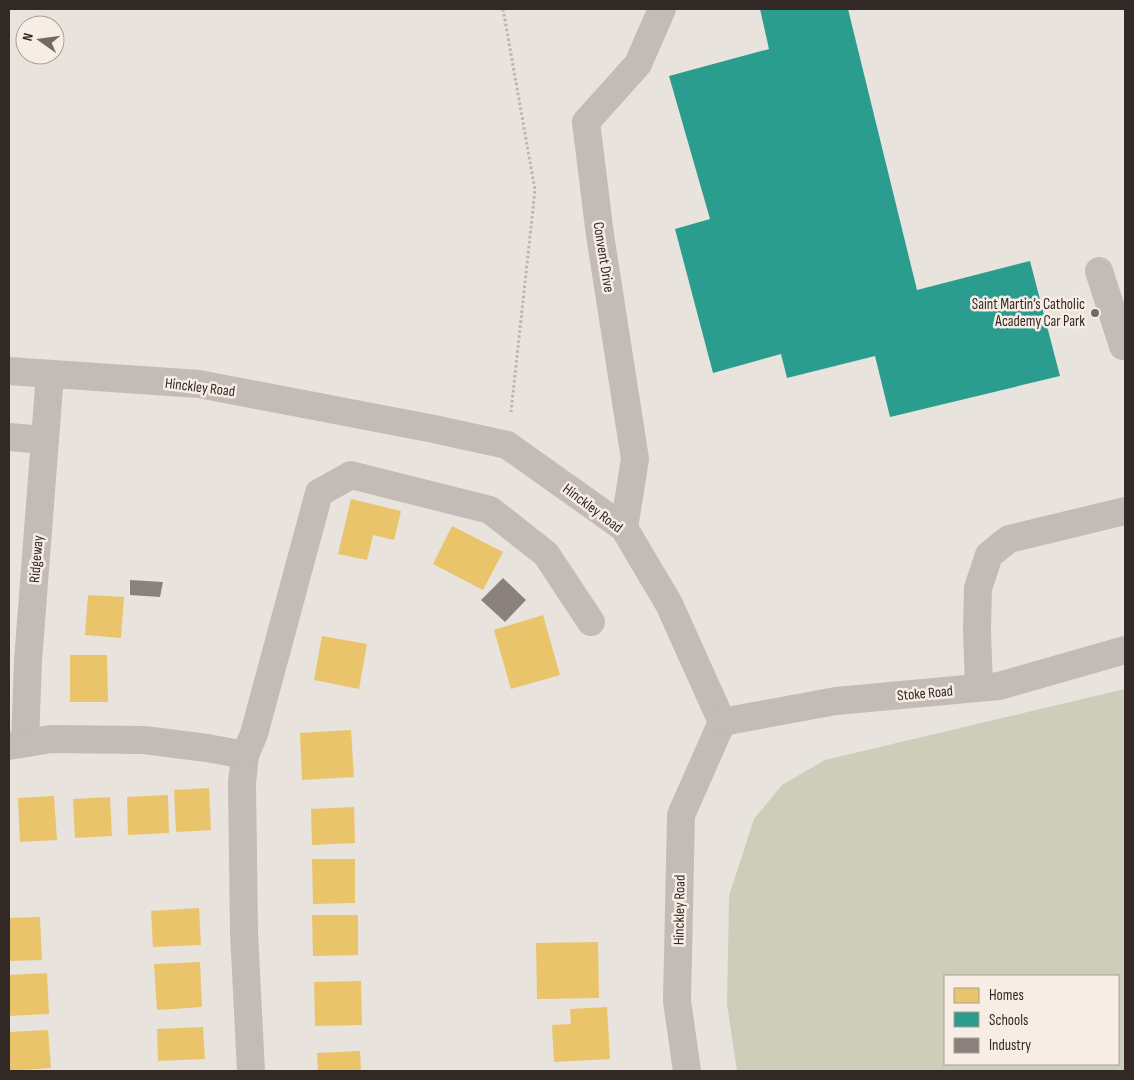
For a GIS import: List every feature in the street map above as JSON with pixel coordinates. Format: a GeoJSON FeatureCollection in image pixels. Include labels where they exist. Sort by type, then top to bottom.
{"type":"FeatureCollection","features":[{"type":"Feature","properties":{"kind":"street","name":"Convent Drive"},"geometry":{"type":"LineString","coordinates":[[624,528],[635,459],[600,235],[586,122],[638,64],[662,9]]}},
{"type":"Feature","properties":{"kind":"street"},"geometry":{"type":"LineString","coordinates":[[1098,271],[1123,346],[1125,345]]}},
{"type":"Feature","properties":{"kind":"street","name":"Hinckley Road"},"geometry":{"type":"LineString","coordinates":[[9,371],[199,384],[434,429],[507,445],[624,528],[669,604],[722,722],[681,815],[677,1002],[687,1071]]}},
{"type":"Feature","properties":{"kind":"street","name":"Ridgeway"},"geometry":{"type":"LineString","coordinates":[[17,745],[28,661],[50,374]]}},
{"type":"Feature","properties":{"kind":"street"},"geometry":{"type":"LineString","coordinates":[[9,437],[45,440]]}},
{"type":"Feature","properties":{"kind":"street"},"geometry":{"type":"LineString","coordinates":[[251,1071],[244,934],[242,783],[245,755],[254,734],[320,493],[351,475],[490,510],[546,554],[591,622]]}},
{"type":"Feature","properties":{"kind":"street"},"geometry":{"type":"LineString","coordinates":[[979,688],[976,631],[978,588],[989,555],[1009,539],[1125,511]]}},
{"type":"Feature","properties":{"kind":"street","name":"Stoke Road"},"geometry":{"type":"LineString","coordinates":[[722,722],[836,701],[1000,686],[1125,650]]}},
{"type":"Feature","properties":{"kind":"street"},"geometry":{"type":"LineString","coordinates":[[17,745],[51,739],[144,740],[245,755]]}},
{"type":"Feature","properties":{"kind":"path"},"geometry":{"type":"LineString","coordinates":[[503,9],[535,190],[507,445]]}},
{"type":"Feature","properties":{"kind":"green space"},"geometry":{"type":"Polygon","coordinates":[[[1125,689],[1125,1071],[737,1071],[727,1004],[729,896],[754,819],[782,785],[825,760],[1125,689]]]}},
{"type":"Feature","properties":{"kind":"building: Homes"},"geometry":{"type":"Polygon","coordinates":[[[351,499],[401,511],[394,540],[373,535],[367,560],[338,554],[351,499]]]}},
{"type":"Feature","properties":{"kind":"building: Homes"},"geometry":{"type":"Polygon","coordinates":[[[452,526],[503,552],[483,590],[433,564],[452,526]]]}},
{"type":"Feature","properties":{"kind":"building: Homes"},"geometry":{"type":"Polygon","coordinates":[[[88,595],[124,597],[121,638],[85,635],[88,595]]]}},
{"type":"Feature","properties":{"kind":"building: Homes"},"geometry":{"type":"Polygon","coordinates":[[[543,615],[560,675],[511,689],[494,630],[543,615]]]}},
{"type":"Feature","properties":{"kind":"building: Homes"},"geometry":{"type":"Polygon","coordinates":[[[322,636],[367,644],[359,689],[314,680],[322,636]]]}},
{"type":"Feature","properties":{"kind":"building: Homes"},"geometry":{"type":"Polygon","coordinates":[[[70,655],[107,655],[108,702],[70,702],[70,655]]]}},
{"type":"Feature","properties":{"kind":"building: Homes"},"geometry":{"type":"Polygon","coordinates":[[[351,730],[354,777],[302,780],[300,733],[351,730]]]}},
{"type":"Feature","properties":{"kind":"building: Homes"},"geometry":{"type":"Polygon","coordinates":[[[209,788],[211,830],[176,832],[174,790],[209,788]]]}},
{"type":"Feature","properties":{"kind":"building: Homes"},"geometry":{"type":"Polygon","coordinates":[[[168,795],[169,833],[128,835],[127,797],[168,795]]]}},
{"type":"Feature","properties":{"kind":"building: Homes"},"geometry":{"type":"Polygon","coordinates":[[[54,796],[57,840],[20,842],[18,798],[54,796]]]}},
{"type":"Feature","properties":{"kind":"building: Homes"},"geometry":{"type":"Polygon","coordinates":[[[110,797],[112,836],[75,838],[73,799],[110,797]]]}},
{"type":"Feature","properties":{"kind":"building: Homes"},"geometry":{"type":"Polygon","coordinates":[[[354,807],[355,843],[312,845],[311,809],[354,807]]]}},
{"type":"Feature","properties":{"kind":"building: Homes"},"geometry":{"type":"Polygon","coordinates":[[[312,859],[355,859],[355,903],[313,904],[312,859]]]}},
{"type":"Feature","properties":{"kind":"building: Homes"},"geometry":{"type":"Polygon","coordinates":[[[199,908],[201,945],[153,947],[151,911],[199,908]]]}},
{"type":"Feature","properties":{"kind":"building: Homes"},"geometry":{"type":"Polygon","coordinates":[[[312,915],[358,915],[358,955],[313,956],[312,915]]]}},
{"type":"Feature","properties":{"kind":"building: Homes"},"geometry":{"type":"Polygon","coordinates":[[[40,917],[42,960],[9,961],[9,918],[40,917]]]}},
{"type":"Feature","properties":{"kind":"building: Homes"},"geometry":{"type":"Polygon","coordinates":[[[598,942],[599,998],[537,999],[536,943],[598,942]]]}},
{"type":"Feature","properties":{"kind":"building: Homes"},"geometry":{"type":"Polygon","coordinates":[[[200,962],[202,1007],[157,1010],[154,964],[200,962]]]}},
{"type":"Feature","properties":{"kind":"building: Homes"},"geometry":{"type":"Polygon","coordinates":[[[47,973],[49,1014],[9,1016],[9,975],[47,973]]]}},
{"type":"Feature","properties":{"kind":"building: Homes"},"geometry":{"type":"Polygon","coordinates":[[[361,981],[362,1025],[315,1026],[314,982],[361,981]]]}},
{"type":"Feature","properties":{"kind":"building: Homes"},"geometry":{"type":"Polygon","coordinates":[[[607,1007],[610,1059],[554,1062],[552,1025],[571,1024],[570,1009],[607,1007]]]}},
{"type":"Feature","properties":{"kind":"building: Homes"},"geometry":{"type":"Polygon","coordinates":[[[203,1027],[205,1059],[158,1061],[157,1029],[203,1027]]]}},
{"type":"Feature","properties":{"kind":"building: Homes"},"geometry":{"type":"Polygon","coordinates":[[[48,1030],[51,1068],[9,1071],[9,1032],[48,1030]]]}},
{"type":"Feature","properties":{"kind":"building: Homes"},"geometry":{"type":"Polygon","coordinates":[[[360,1051],[361,1071],[318,1071],[317,1053],[360,1051]]]}},
{"type":"Feature","properties":{"kind":"building: Schools"},"geometry":{"type":"Polygon","coordinates":[[[760,9],[848,9],[917,290],[1030,261],[1060,376],[890,417],[875,356],[787,378],[781,354],[713,373],[675,229],[710,219],[669,76],[769,49],[760,9]]]}},
{"type":"Feature","properties":{"kind":"building: Industry"},"geometry":{"type":"Polygon","coordinates":[[[503,578],[526,600],[505,622],[481,600],[503,578]]]}},
{"type":"Feature","properties":{"kind":"building: Industry"},"geometry":{"type":"Polygon","coordinates":[[[130,580],[163,582],[160,597],[130,595],[130,580]]]}},
{"type":"Feature","properties":{"kind":"place","name":"Saint Martin’s Catholic Academy Car Park"},"geometry":{"type":"Point","coordinates":[1095,313]}}]}
